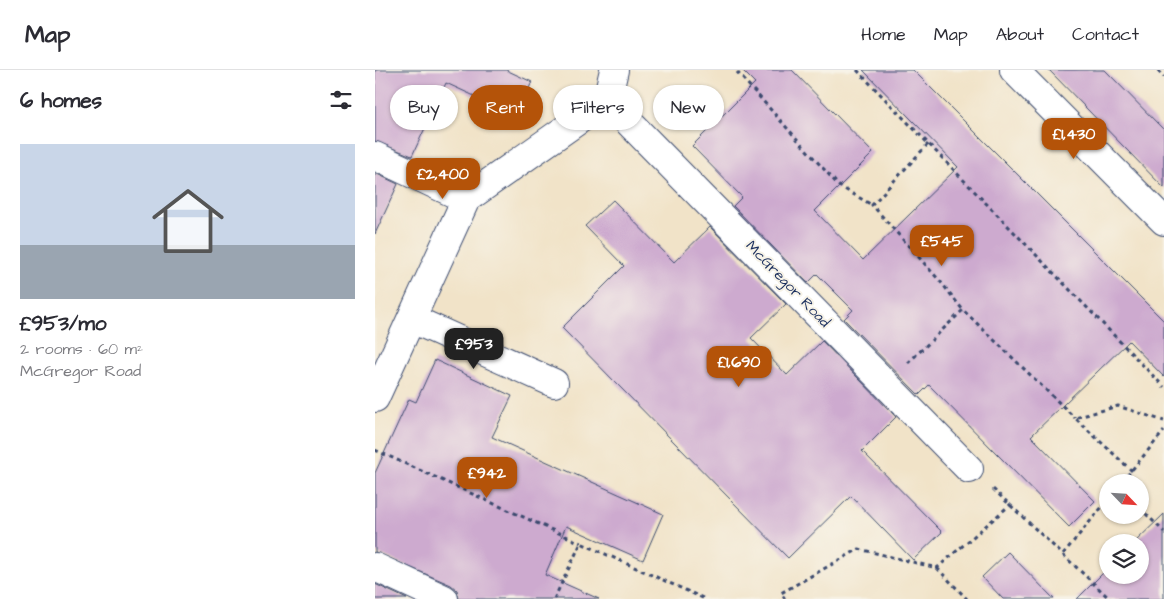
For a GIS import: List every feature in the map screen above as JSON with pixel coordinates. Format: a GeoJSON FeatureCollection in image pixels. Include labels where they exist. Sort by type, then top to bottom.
{"type":"FeatureCollection","features":[{"type":"Feature","properties":{"kind":"street"},"geometry":{"type":"LineString","coordinates":[[610,85],[614,70]]}},
{"type":"Feature","properties":{"kind":"street"},"geometry":{"type":"LineString","coordinates":[[1014,70],[1164,221]]}},
{"type":"Feature","properties":{"kind":"street"},"geometry":{"type":"LineString","coordinates":[[375,398],[466,199],[564,130]]}},
{"type":"Feature","properties":{"kind":"street","name":"McGregor Road"},"geometry":{"type":"LineString","coordinates":[[636,130],[969,469]]}},
{"type":"Feature","properties":{"kind":"street"},"geometry":{"type":"LineString","coordinates":[[375,156],[466,199]]}},
{"type":"Feature","properties":{"kind":"street"},"geometry":{"type":"LineString","coordinates":[[411,319],[554,383]]}},
{"type":"Feature","properties":{"kind":"street"},"geometry":{"type":"LineString","coordinates":[[375,567],[444,599]]}},
{"type":"Feature","properties":{"kind":"path"},"geometry":{"type":"LineString","coordinates":[[857,70],[1164,387]]}},
{"type":"Feature","properties":{"kind":"path"},"geometry":{"type":"LineString","coordinates":[[1157,70],[1164,77]]}},
{"type":"Feature","properties":{"kind":"path"},"geometry":{"type":"LineString","coordinates":[[737,72],[839,186],[872,206],[940,281],[963,310],[1132,470]]}},
{"type":"Feature","properties":{"kind":"path"},"geometry":{"type":"LineString","coordinates":[[872,206],[928,144]]}},
{"type":"Feature","properties":{"kind":"path"},"geometry":{"type":"LineString","coordinates":[[886,384],[963,310]]}},
{"type":"Feature","properties":{"kind":"path"},"geometry":{"type":"LineString","coordinates":[[1075,418],[1118,406],[1164,421]]}},
{"type":"Feature","properties":{"kind":"path"},"geometry":{"type":"LineString","coordinates":[[1129,474],[1164,432]]}},
{"type":"Feature","properties":{"kind":"path"},"geometry":{"type":"LineString","coordinates":[[375,450],[705,599]]}},
{"type":"Feature","properties":{"kind":"path"},"geometry":{"type":"LineString","coordinates":[[969,469],[1011,504],[1110,599]]}},
{"type":"Feature","properties":{"kind":"path"},"geometry":{"type":"LineString","coordinates":[[937,568],[1011,504]]}},
{"type":"Feature","properties":{"kind":"path"},"geometry":{"type":"LineString","coordinates":[[1063,554],[1099,511]]}},
{"type":"Feature","properties":{"kind":"path"},"geometry":{"type":"LineString","coordinates":[[1149,517],[1164,532]]}},
{"type":"Feature","properties":{"kind":"path"},"geometry":{"type":"LineString","coordinates":[[554,599],[581,543]]}},
{"type":"Feature","properties":{"kind":"path"},"geometry":{"type":"LineString","coordinates":[[785,599],[781,593],[859,549],[937,568],[967,599]]}},
{"type":"Feature","properties":{"kind":"building"},"geometry":{"type":"Polygon","coordinates":[[[375,70],[506,70],[532,82],[531,85],[468,85],[468,93],[458,88],[458,85],[446,83],[445,85],[390,85],[390,130],[424,130],[412,156],[375,141],[375,70]]]}},
{"type":"Feature","properties":{"kind":"building"},"geometry":{"type":"Polygon","coordinates":[[[742,70],[792,70],[873,153],[815,211],[863,260],[958,167],[863,70],[913,70],[1164,321],[1164,377],[1129,341],[1031,436],[1095,501],[1069,527],[929,385],[919,395],[844,319],[853,310],[817,274],[808,283],[733,206],[742,197],[692,146],[708,130],[724,130],[724,114],[755,83],[742,70]]]}},
{"type":"Feature","properties":{"kind":"building"},"geometry":{"type":"Polygon","coordinates":[[[1049,70],[1105,70],[1164,130],[1164,188],[1049,70]]]}},
{"type":"Feature","properties":{"kind":"building"},"geometry":{"type":"Polygon","coordinates":[[[375,173],[398,184],[375,234],[375,173]]]}},
{"type":"Feature","properties":{"kind":"building"},"geometry":{"type":"Polygon","coordinates":[[[613,200],[674,262],[710,227],[786,304],[751,338],[787,375],[822,341],[896,417],[862,451],[942,532],[913,560],[851,496],[788,558],[562,328],[624,266],[585,226],[613,200]]]}},
{"type":"Feature","properties":{"kind":"building"},"geometry":{"type":"Polygon","coordinates":[[[435,360],[512,396],[492,437],[663,514],[643,560],[566,526],[545,575],[599,599],[459,599],[457,590],[451,585],[375,552],[375,473],[409,399],[416,402],[435,360]]]}},
{"type":"Feature","properties":{"kind":"building"},"geometry":{"type":"Polygon","coordinates":[[[1164,514],[1164,599],[1077,599],[1099,577],[1099,584],[1149,584],[1149,534],[1143,534],[1164,514]]]}},
{"type":"Feature","properties":{"kind":"building"},"geometry":{"type":"Polygon","coordinates":[[[1008,552],[1054,599],[1003,599],[982,577],[1008,552]]]}},
{"type":"Feature","properties":{"kind":"building"},"geometry":{"type":"Polygon","coordinates":[[[375,584],[407,599],[375,599],[375,584]]]}}]}
